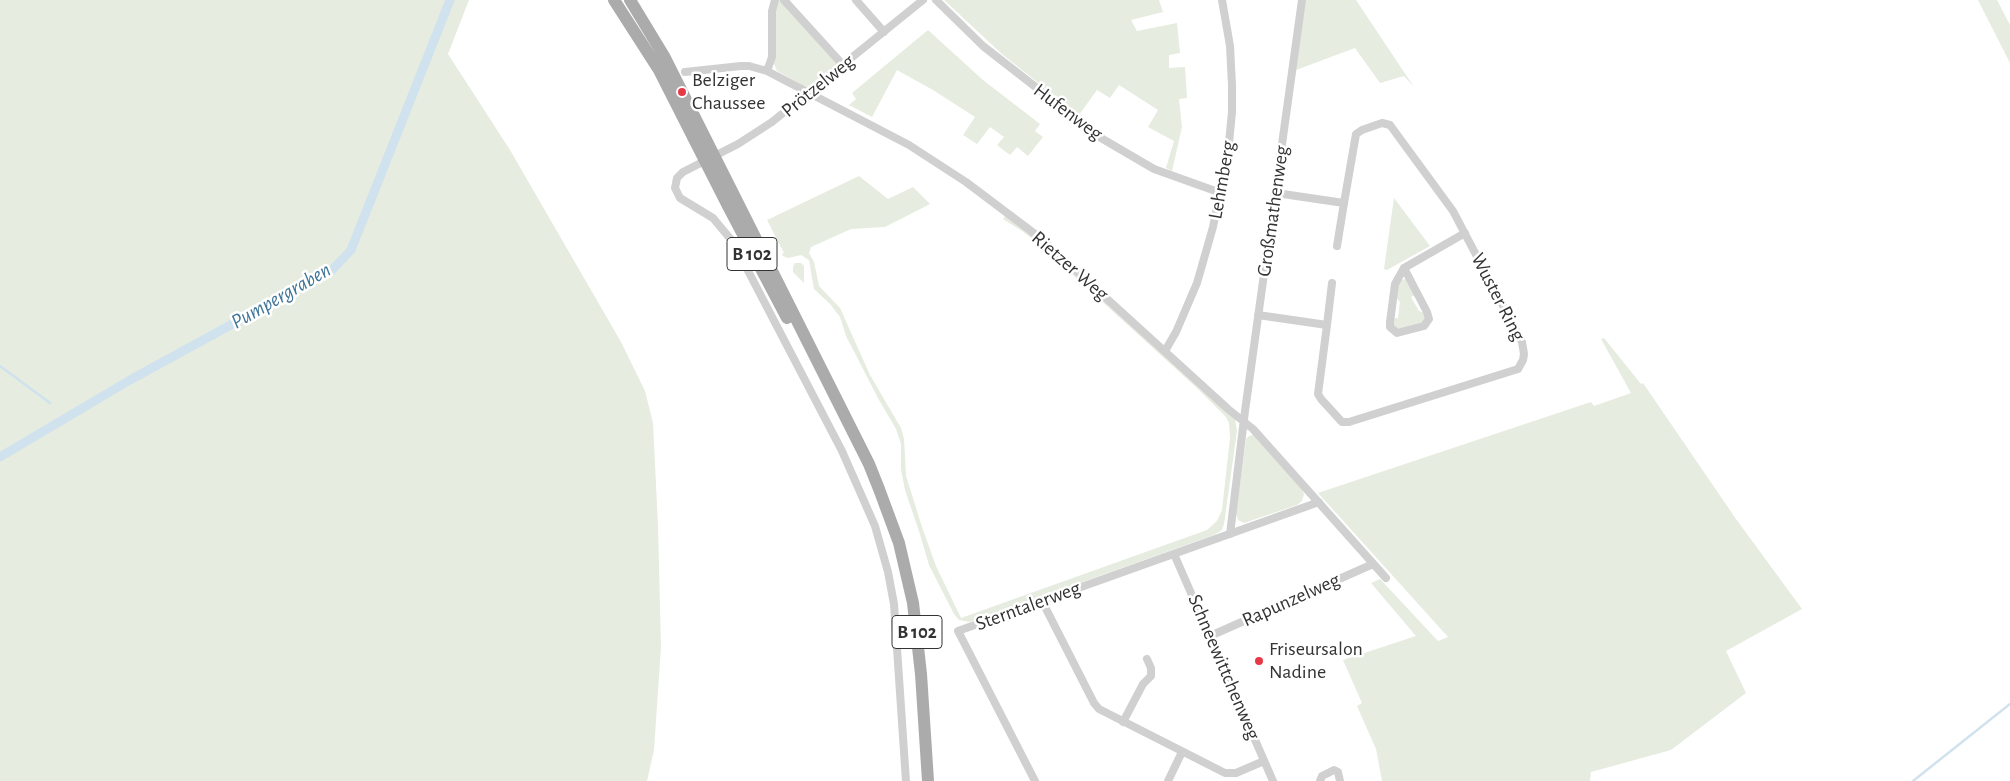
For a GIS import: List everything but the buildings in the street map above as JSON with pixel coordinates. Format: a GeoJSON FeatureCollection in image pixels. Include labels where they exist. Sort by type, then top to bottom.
{"type":"FeatureCollection","features":[{"type":"Feature","properties":{"kind":"main road","name":"B 102"},"geometry":{"type":"LineString","coordinates":[[614,0],[659,70],[709,158],[869,464],[899,542],[913,602],[921,674],[928,781]]}},
{"type":"Feature","properties":{"kind":"main road","name":"B 102"},"geometry":{"type":"LineString","coordinates":[[630,0],[664,56],[709,158]]}},
{"type":"Feature","properties":{"kind":"street"},"geometry":{"type":"LineString","coordinates":[[766,71],[772,57],[772,11],[775,0]]}},
{"type":"Feature","properties":{"kind":"street"},"geometry":{"type":"LineString","coordinates":[[784,0],[843,65]]}},
{"type":"Feature","properties":{"kind":"street"},"geometry":{"type":"LineString","coordinates":[[856,0],[884,32]]}},
{"type":"Feature","properties":{"kind":"street","name":"Prötzelweg"},"geometry":{"type":"LineString","coordinates":[[906,781],[895,614],[879,540],[868,509],[842,451],[733,242],[714,218],[684,201],[677,194],[675,188],[679,176],[692,166],[767,126],[923,0]]}},
{"type":"Feature","properties":{"kind":"street","name":"Hufenweg"},"geometry":{"type":"LineString","coordinates":[[936,0],[983,46],[1101,138],[1154,169],[1221,192]]}},
{"type":"Feature","properties":{"kind":"street","name":"Lehmberg"},"geometry":{"type":"LineString","coordinates":[[1165,351],[1176,332],[1197,283],[1221,192],[1230,133],[1232,85],[1230,46],[1222,0]]}},
{"type":"Feature","properties":{"kind":"street","name":"Großmathenweg"},"geometry":{"type":"LineString","coordinates":[[1244,422],[1302,0]]}},
{"type":"Feature","properties":{"kind":"street","name":"Rietzer Weg"},"geometry":{"type":"LineString","coordinates":[[685,72],[741,66],[749,66],[766,71],[909,145],[966,182],[1039,237],[1262,438],[1386,578]]}},
{"type":"Feature","properties":{"kind":"street","name":"Wuster Ring"},"geometry":{"type":"LineString","coordinates":[[1332,283],[1318,394],[1342,422],[1349,422],[1518,368],[1523,360],[1522,342],[1465,233],[1447,202],[1388,124],[1362,130],[1356,134],[1337,246]]}},
{"type":"Feature","properties":{"kind":"street"},"geometry":{"type":"LineString","coordinates":[[1276,193],[1344,203]]}},
{"type":"Feature","properties":{"kind":"street"},"geometry":{"type":"LineString","coordinates":[[1404,268],[1428,312],[1429,319],[1424,326],[1397,333],[1390,327],[1390,322],[1395,284],[1404,268],[1465,233]]}},
{"type":"Feature","properties":{"kind":"street"},"geometry":{"type":"LineString","coordinates":[[1258,315],[1327,325]]}},
{"type":"Feature","properties":{"kind":"street"},"geometry":{"type":"LineString","coordinates":[[1230,534],[1244,422]]}},
{"type":"Feature","properties":{"kind":"street","name":"Sterntalerweg"},"geometry":{"type":"LineString","coordinates":[[1035,781],[958,631],[1319,502]]}},
{"type":"Feature","properties":{"kind":"street","name":"Schneewittchenweg"},"geometry":{"type":"LineString","coordinates":[[1174,554],[1273,781]]}},
{"type":"Feature","properties":{"kind":"street","name":"Rapunzelweg"},"geometry":{"type":"LineString","coordinates":[[1210,636],[1373,564]]}},
{"type":"Feature","properties":{"kind":"street"},"geometry":{"type":"LineString","coordinates":[[1042,601],[1096,706],[1123,722],[1228,774],[1236,773],[1264,761]]}},
{"type":"Feature","properties":{"kind":"street"},"geometry":{"type":"LineString","coordinates":[[1123,722],[1143,684],[1151,676],[1151,668],[1146,659]]}},
{"type":"Feature","properties":{"kind":"street"},"geometry":{"type":"LineString","coordinates":[[1168,781],[1182,752]]}},
{"type":"Feature","properties":{"kind":"street"},"geometry":{"type":"LineString","coordinates":[[1320,781],[1322,776],[1334,770],[1338,772],[1340,781]]}},
{"type":"Feature","properties":{"kind":"shaded area"},"geometry":{"type":"Polygon","coordinates":[[[0,0],[469,0],[448,54],[510,150],[621,342],[645,391],[653,423],[661,647],[654,750],[647,781],[0,781],[0,0]]]}},
{"type":"Feature","properties":{"kind":"shaded area"},"geometry":{"type":"Polygon","coordinates":[[[780,0],[840,65],[814,86],[805,87],[777,71],[774,64],[775,12],[777,1],[780,0]]]}},
{"type":"Feature","properties":{"kind":"shaded area"},"geometry":{"type":"Polygon","coordinates":[[[944,0],[1159,0],[1163,12],[1131,20],[1137,31],[1177,23],[1180,53],[1169,55],[1169,68],[1185,67],[1187,98],[1179,99],[1182,127],[1172,171],[1166,168],[1174,141],[1148,127],[1158,110],[1119,85],[1110,98],[1097,90],[1079,115],[1003,55],[944,0]]]}},
{"type":"Feature","properties":{"kind":"shaded area"},"geometry":{"type":"Polygon","coordinates":[[[1305,0],[1356,0],[1414,87],[1404,76],[1380,83],[1355,48],[1296,70],[1305,0]]]}},
{"type":"Feature","properties":{"kind":"shaded area"},"geometry":{"type":"Polygon","coordinates":[[[1978,0],[1997,0],[2010,25],[2010,63],[1978,0]]]}},
{"type":"Feature","properties":{"kind":"shaded area"},"geometry":{"type":"Polygon","coordinates":[[[928,30],[983,80],[1040,124],[1035,131],[1043,137],[1028,156],[1017,147],[1010,155],[997,145],[1004,137],[990,127],[977,144],[963,135],[975,117],[897,70],[872,117],[849,105],[856,99],[852,93],[928,30]]]}},
{"type":"Feature","properties":{"kind":"shaded area"},"geometry":{"type":"Polygon","coordinates":[[[859,176],[888,199],[913,187],[930,204],[885,227],[851,229],[811,247],[809,253],[814,262],[819,286],[840,308],[870,375],[901,428],[904,439],[906,476],[922,527],[936,566],[961,618],[1207,530],[1217,521],[1222,510],[1230,438],[1229,423],[1226,417],[1197,388],[1040,245],[1003,219],[1006,215],[1028,232],[1235,419],[1237,431],[1222,530],[1214,535],[970,622],[959,620],[954,614],[929,565],[905,490],[901,469],[901,444],[896,429],[846,336],[840,317],[830,304],[814,289],[809,260],[801,255],[788,258],[783,256],[782,254],[784,253],[767,220],[859,176]]]}},
{"type":"Feature","properties":{"kind":"shaded area"},"geometry":{"type":"Polygon","coordinates":[[[1394,198],[1430,246],[1387,270],[1384,269],[1394,198]]]}},
{"type":"Feature","properties":{"kind":"shaded area"},"geometry":{"type":"Polygon","coordinates":[[[795,263],[801,263],[804,266],[804,283],[793,272],[795,263]]]}},
{"type":"Feature","properties":{"kind":"shaded area"},"geometry":{"type":"Polygon","coordinates":[[[1406,279],[1415,295],[1411,297],[1419,311],[1425,313],[1426,316],[1424,322],[1400,330],[1394,327],[1392,320],[1393,318],[1398,318],[1400,302],[1396,297],[1398,283],[1406,279]]]}},
{"type":"Feature","properties":{"kind":"shaded area"},"geometry":{"type":"Polygon","coordinates":[[[1604,338],[1641,384],[1643,383],[1736,519],[1802,609],[1726,651],[1746,693],[1671,750],[1591,772],[1590,781],[1382,781],[1376,749],[1357,706],[1362,703],[1343,660],[1416,636],[1371,583],[1380,579],[1438,641],[1448,637],[1318,493],[1591,402],[1594,406],[1631,393],[1601,339],[1604,338]]]}},
{"type":"Feature","properties":{"kind":"shaded area"},"geometry":{"type":"Polygon","coordinates":[[[1253,435],[1302,489],[1304,494],[1302,501],[1297,505],[1244,523],[1238,520],[1236,513],[1246,439],[1253,435]]]}},
{"type":"Feature","properties":{"kind":"waterway","name":"Pumpergraben"},"geometry":{"type":"LineString","coordinates":[[0,457],[130,380],[333,269],[351,250],[450,0]]}},
{"type":"Feature","properties":{"kind":"waterway"},"geometry":{"type":"LineString","coordinates":[[0,366],[50,403]]}},
{"type":"Feature","properties":{"kind":"waterway"},"geometry":{"type":"LineString","coordinates":[[1913,781],[2010,704]]}},
{"type":"Feature","properties":{"kind":"place","name":"Belziger Chaussee"},"geometry":{"type":"Point","coordinates":[682,92]}},
{"type":"Feature","properties":{"kind":"place","name":"Friseursalon Nadine"},"geometry":{"type":"Point","coordinates":[1259,661]}}]}
